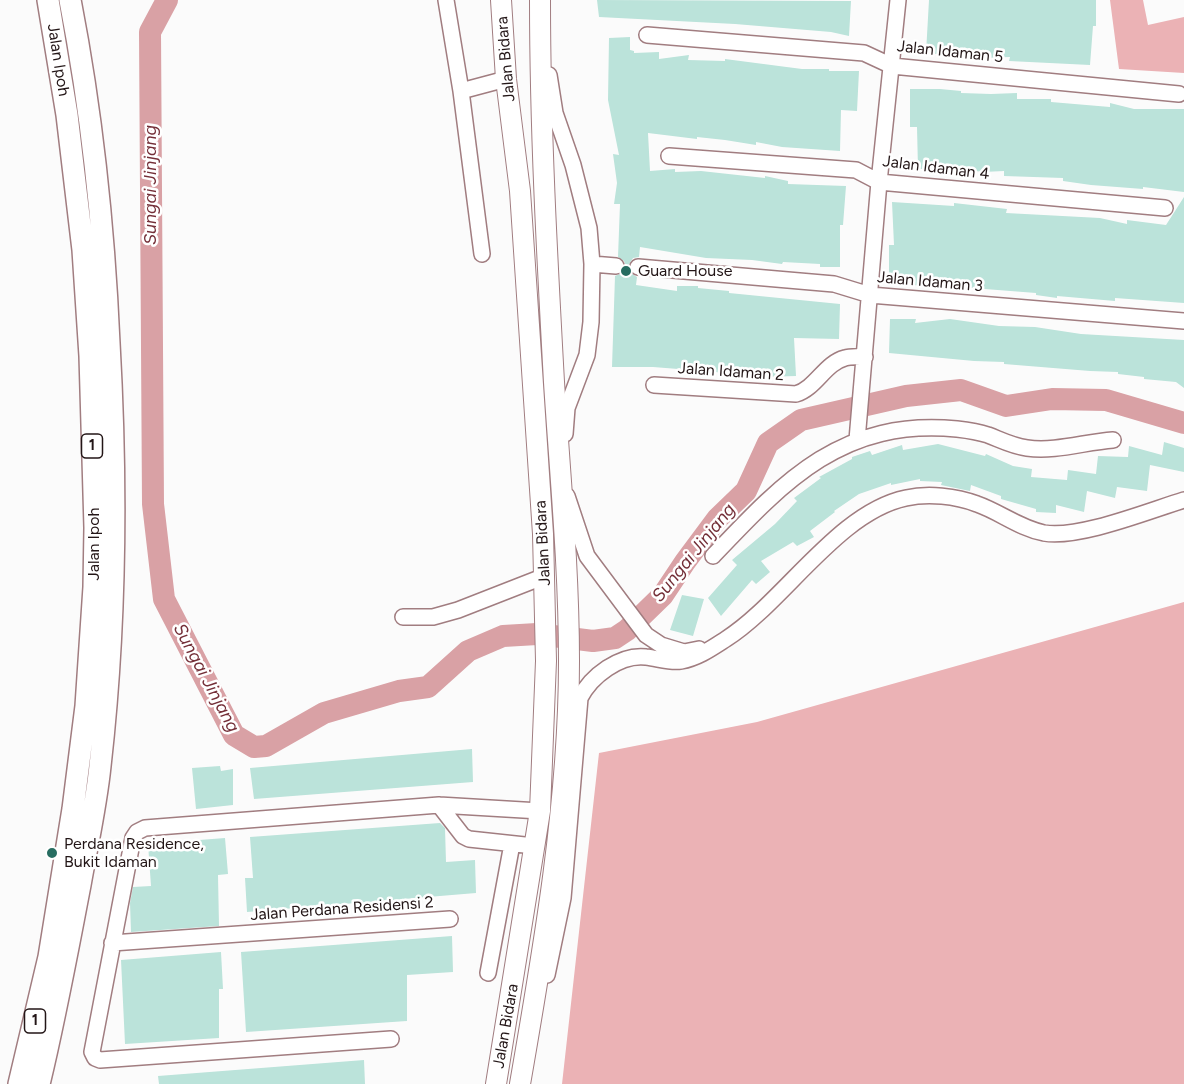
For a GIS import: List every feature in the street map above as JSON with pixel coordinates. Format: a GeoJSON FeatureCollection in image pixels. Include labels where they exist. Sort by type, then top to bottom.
{"type":"FeatureCollection","features":[{"type":"Feature","properties":{"kind":"highway","name":"Jalan Ipoh"},"geometry":{"type":"LineString","coordinates":[[19,1084],[49,957],[73,809],[86,706],[94,587],[95,528],[90,356],[83,250],[67,115],[48,0]]}},
{"type":"Feature","properties":{"kind":"highway","name":"Jalan Ipoh"},"geometry":{"type":"LineString","coordinates":[[39,1084],[52,1027],[100,768],[111,653],[114,539],[113,408],[103,242],[94,156],[70,0]]}},
{"type":"Feature","properties":{"kind":"highway"},"geometry":{"type":"LineString","coordinates":[[4,1084],[30,1005],[49,957]]}},
{"type":"Feature","properties":{"kind":"highway"},"geometry":{"type":"LineString","coordinates":[[48,1084],[52,1027]]}},
{"type":"Feature","properties":{"kind":"main road","name":"Jalan Bidara"},"geometry":{"type":"LineString","coordinates":[[496,1084],[540,811],[546,661],[545,576],[520,190],[506,79],[501,0]]}},
{"type":"Feature","properties":{"kind":"main road","name":"Jalan Bidara"},"geometry":{"type":"LineString","coordinates":[[520,1084],[555,865],[569,663],[563,484],[543,194],[541,0]]}},
{"type":"Feature","properties":{"kind":"main road"},"geometry":{"type":"LineString","coordinates":[[534,846],[542,847],[548,843],[551,835],[553,795],[568,693]]}},
{"type":"Feature","properties":{"kind":"street"},"geometry":{"type":"LineString","coordinates":[[446,0],[461,92],[482,255]]}},
{"type":"Feature","properties":{"kind":"street"},"geometry":{"type":"LineString","coordinates":[[541,0],[551,94],[589,228],[592,264],[591,322],[587,355],[567,408],[563,484],[586,556],[646,635],[661,645],[684,652],[717,645]]}},
{"type":"Feature","properties":{"kind":"street"},"geometry":{"type":"LineString","coordinates":[[858,434],[879,182],[898,0]]}},
{"type":"Feature","properties":{"kind":"street","name":"Jalan Idaman 5"},"geometry":{"type":"LineString","coordinates":[[647,35],[864,53],[892,66],[1179,94]]}},
{"type":"Feature","properties":{"kind":"street"},"geometry":{"type":"LineString","coordinates":[[461,92],[506,79]]}},
{"type":"Feature","properties":{"kind":"street","name":"Jalan Idaman 4"},"geometry":{"type":"LineString","coordinates":[[669,156],[856,170],[879,182],[1165,208]]}},
{"type":"Feature","properties":{"kind":"street"},"geometry":{"type":"LineString","coordinates":[[592,264],[616,266]]}},
{"type":"Feature","properties":{"kind":"street","name":"Jalan Idaman 3"},"geometry":{"type":"LineString","coordinates":[[638,267],[834,284],[870,296],[1184,321]]}},
{"type":"Feature","properties":{"kind":"street","name":"Jalan Idaman 2"},"geometry":{"type":"LineString","coordinates":[[654,385],[796,394],[806,391],[827,369],[844,358],[865,357]]}},
{"type":"Feature","properties":{"kind":"street"},"geometry":{"type":"LineString","coordinates":[[713,556],[777,490],[808,466],[858,434],[924,427],[958,429],[987,435],[1005,443],[1027,448],[1051,448],[1113,440]]}},
{"type":"Feature","properties":{"kind":"street"},"geometry":{"type":"LineString","coordinates":[[527,1044],[555,943],[562,898],[580,698],[586,687],[607,669],[628,658],[643,656],[679,661],[696,657],[717,645],[739,630],[848,528],[875,508],[906,498],[959,499],[978,504],[1020,526],[1044,533],[1064,534],[1184,500]]}},
{"type":"Feature","properties":{"kind":"street"},"geometry":{"type":"LineString","coordinates":[[403,617],[433,616],[458,610],[545,576]]}},
{"type":"Feature","properties":{"kind":"street"},"geometry":{"type":"LineString","coordinates":[[440,805],[463,836],[469,839],[534,846]]}},
{"type":"Feature","properties":{"kind":"street"},"geometry":{"type":"LineString","coordinates":[[391,1040],[100,1060],[95,1058],[92,1052],[112,943],[133,838],[137,831],[145,828],[440,805],[540,811]]}},
{"type":"Feature","properties":{"kind":"street"},"geometry":{"type":"LineString","coordinates":[[488,973],[512,844]]}},
{"type":"Feature","properties":{"kind":"street","name":"Jalan Perdana Residensi 2"},"geometry":{"type":"LineString","coordinates":[[112,943],[450,919]]}},
{"type":"Feature","properties":{"kind":"shaded area"},"geometry":{"type":"Polygon","coordinates":[[[1110,0],[1143,0],[1148,25],[1184,17],[1184,73],[1119,69],[1110,0]]]}},
{"type":"Feature","properties":{"kind":"shaded area"},"geometry":{"type":"Polygon","coordinates":[[[1184,602],[1184,1084],[562,1084],[599,753],[757,722],[1184,602]]]}},
{"type":"Feature","properties":{"kind":"building"},"geometry":{"type":"Polygon","coordinates":[[[597,0],[851,1],[849,36],[831,32],[735,24],[599,17],[597,0]]]}},
{"type":"Feature","properties":{"kind":"building"},"geometry":{"type":"Polygon","coordinates":[[[929,0],[1096,0],[1096,26],[1093,26],[1090,65],[1009,61],[1010,57],[982,58],[926,53],[929,0]]]}},
{"type":"Feature","properties":{"kind":"building"},"geometry":{"type":"Polygon","coordinates":[[[630,37],[630,50],[634,53],[659,52],[659,59],[689,55],[688,60],[725,61],[725,59],[802,69],[859,71],[857,111],[841,110],[840,151],[782,147],[756,142],[756,145],[648,133],[650,171],[675,169],[675,172],[701,171],[765,178],[765,176],[788,181],[788,184],[846,186],[843,225],[840,225],[840,267],[706,258],[640,247],[639,257],[633,258],[628,266],[629,272],[637,277],[636,285],[677,291],[677,286],[698,286],[698,288],[729,291],[729,293],[840,304],[839,339],[794,338],[796,376],[764,377],[737,374],[737,376],[653,367],[612,367],[615,276],[624,272],[626,266],[624,261],[618,257],[620,204],[614,204],[617,183],[613,154],[619,155],[608,100],[609,38],[630,37]]]}},
{"type":"Feature","properties":{"kind":"building"},"geometry":{"type":"Polygon","coordinates":[[[910,89],[940,89],[961,91],[961,93],[1017,93],[1017,99],[1051,99],[1051,102],[1110,107],[1110,103],[1134,109],[1184,109],[1184,192],[1143,187],[1143,189],[1091,185],[1063,181],[1063,178],[1004,176],[1004,171],[983,172],[941,166],[941,169],[918,169],[917,127],[910,127],[910,89]]]}},
{"type":"Feature","properties":{"kind":"building"},"geometry":{"type":"Polygon","coordinates":[[[1184,197],[1184,303],[1115,298],[1115,301],[1057,296],[1057,298],[1036,295],[1036,293],[889,284],[889,245],[894,245],[892,202],[954,206],[954,203],[1007,209],[1006,213],[1100,218],[1127,224],[1127,220],[1166,225],[1184,197]]]}},
{"type":"Feature","properties":{"kind":"building"},"geometry":{"type":"Polygon","coordinates":[[[890,319],[916,319],[915,323],[950,319],[1081,334],[1184,340],[1184,388],[1176,382],[1144,379],[1144,377],[1118,374],[1118,372],[889,353],[890,319]]]}},
{"type":"Feature","properties":{"kind":"building"},"geometry":{"type":"Polygon","coordinates":[[[1164,442],[1184,448],[1184,472],[1150,465],[1147,491],[1117,487],[1115,498],[1087,491],[1084,512],[1056,505],[1056,513],[1036,512],[1036,509],[1001,499],[1001,496],[971,485],[970,491],[941,485],[942,482],[920,481],[920,479],[891,485],[891,483],[859,494],[810,531],[814,537],[797,546],[793,542],[761,561],[770,572],[756,584],[752,580],[721,616],[708,598],[737,565],[732,560],[775,524],[797,501],[794,498],[821,478],[819,477],[852,457],[870,451],[872,455],[902,445],[903,450],[938,444],[985,456],[986,454],[1013,466],[1032,469],[1031,477],[1067,480],[1068,470],[1096,474],[1098,456],[1128,457],[1129,446],[1162,455],[1164,442]]]}},
{"type":"Feature","properties":{"kind":"building"},"geometry":{"type":"Polygon","coordinates":[[[682,595],[704,599],[693,636],[670,630],[682,595]]]}},
{"type":"Feature","properties":{"kind":"building"},"geometry":{"type":"Polygon","coordinates":[[[472,749],[473,782],[254,799],[250,768],[472,749]]]}},
{"type":"Feature","properties":{"kind":"building"},"geometry":{"type":"Polygon","coordinates":[[[220,766],[221,771],[233,769],[233,805],[196,809],[192,768],[220,766]]]}},
{"type":"Feature","properties":{"kind":"building"},"geometry":{"type":"Polygon","coordinates":[[[440,823],[445,828],[446,862],[475,860],[476,893],[247,912],[245,878],[253,878],[250,837],[440,823]]]}},
{"type":"Feature","properties":{"kind":"building"},"geometry":{"type":"Polygon","coordinates":[[[225,838],[228,874],[218,875],[219,926],[131,932],[130,903],[133,887],[151,886],[148,844],[225,838]]]}},
{"type":"Feature","properties":{"kind":"building"},"geometry":{"type":"Polygon","coordinates":[[[452,936],[453,972],[407,975],[407,1021],[246,1032],[241,952],[452,936]]]}},
{"type":"Feature","properties":{"kind":"building"},"geometry":{"type":"Polygon","coordinates":[[[221,952],[223,989],[219,989],[219,1038],[125,1044],[121,960],[221,952]]]}},
{"type":"Feature","properties":{"kind":"building"},"geometry":{"type":"Polygon","coordinates":[[[364,1060],[365,1084],[159,1084],[158,1076],[364,1060]]]}},
{"type":"Feature","properties":{"kind":"waterway","name":"Sungai Jinjang"},"geometry":{"type":"LineString","coordinates":[[167,0],[150,32],[153,504],[164,599],[234,735],[254,747],[266,746],[324,713],[399,691],[428,687],[468,651],[503,636],[537,634],[593,641],[615,638],[627,630],[663,595],[717,519],[746,491],[768,443],[801,420],[906,396],[961,390],[1006,406],[1052,399],[1106,400],[1184,423]]}},
{"type":"Feature","properties":{"kind":"place","name":"Guard House"},"geometry":{"type":"Point","coordinates":[626,271]}},
{"type":"Feature","properties":{"kind":"place","name":"Perdana Residence, Bukit Idaman"},"geometry":{"type":"Point","coordinates":[52,853]}}]}
